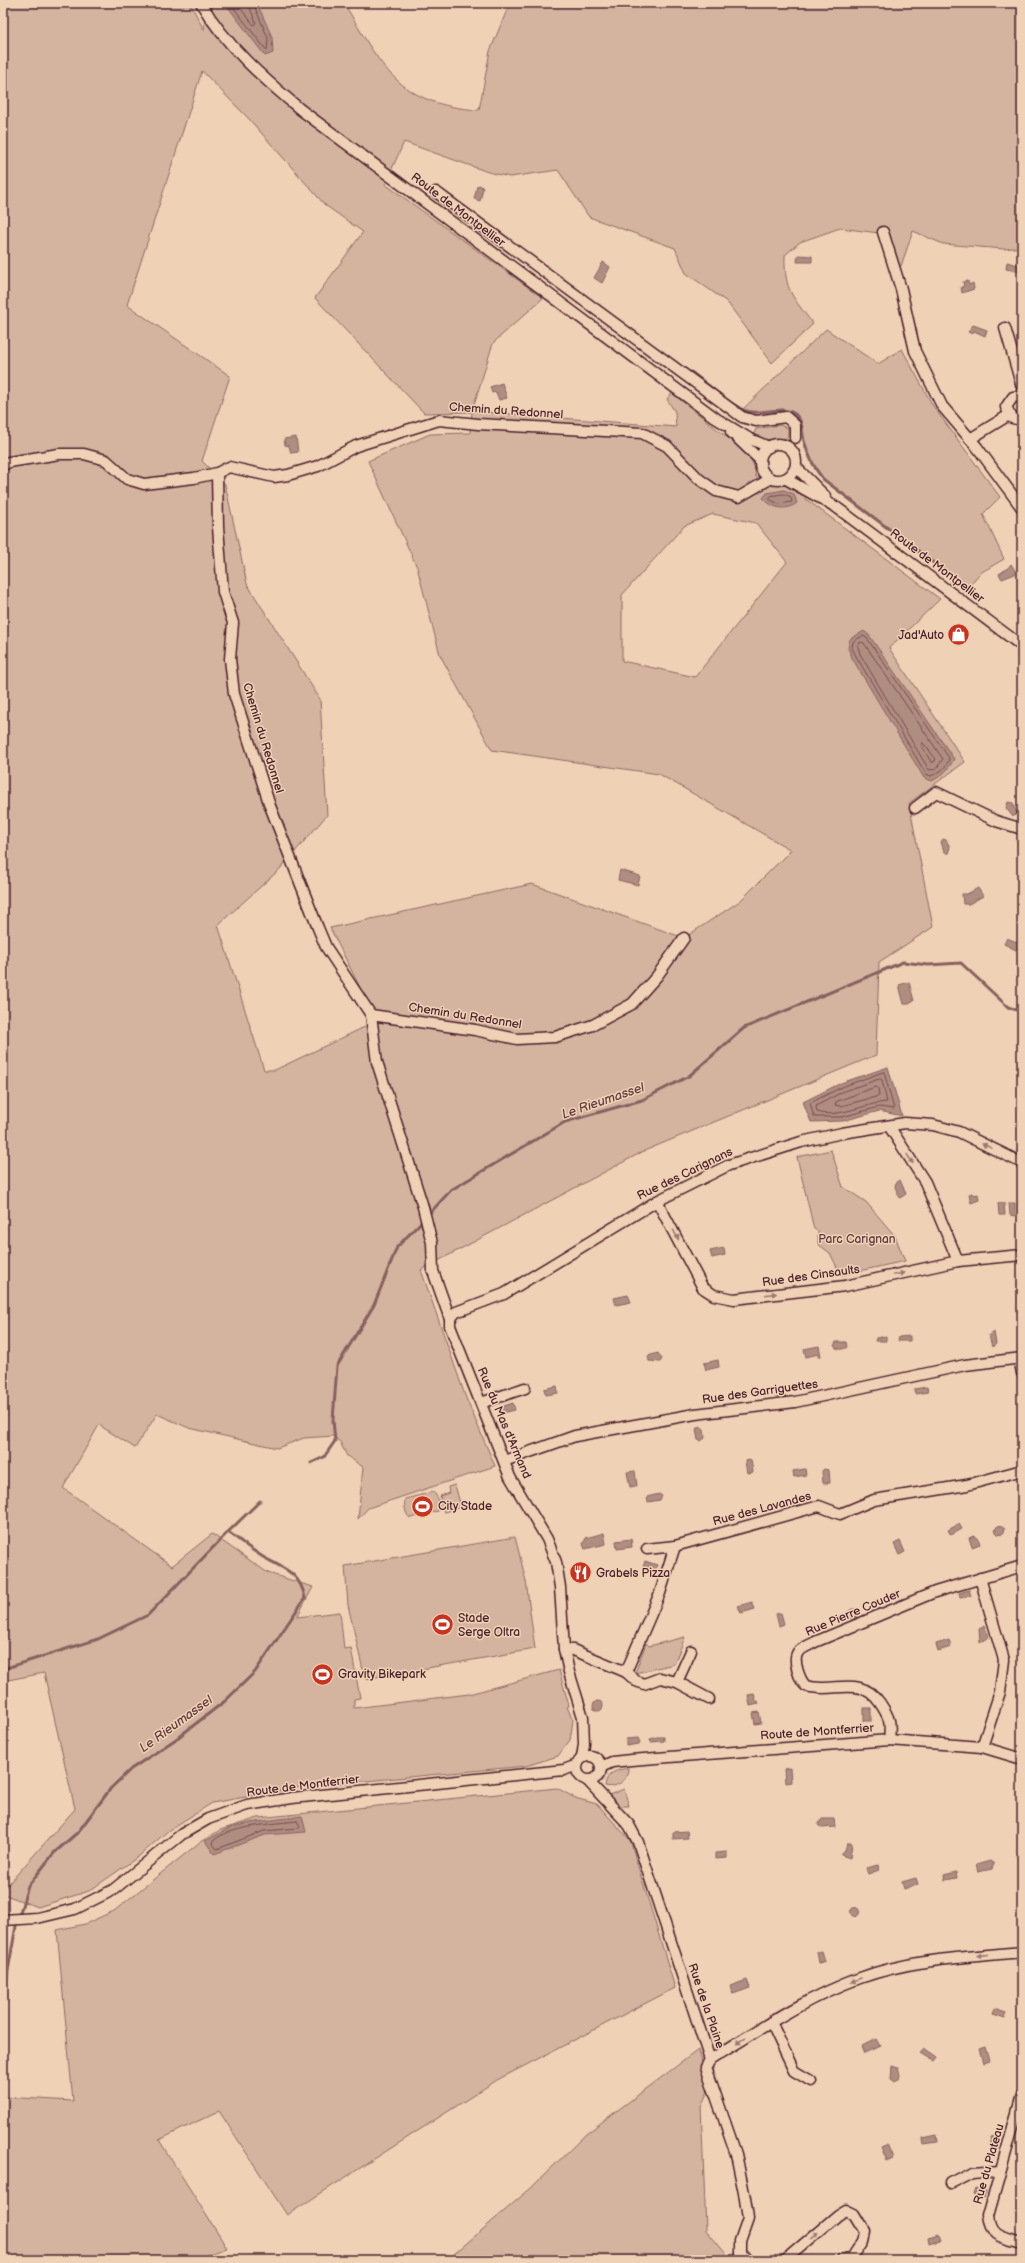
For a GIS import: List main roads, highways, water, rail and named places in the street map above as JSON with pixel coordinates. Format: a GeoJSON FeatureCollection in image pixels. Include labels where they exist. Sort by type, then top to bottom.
{"type":"FeatureCollection","features":[{"type":"Feature","properties":{"kind":"water"},"geometry":{"type":"Polygon","coordinates":[[[225,3],[257,3],[272,37],[273,53],[265,56],[225,3]]]}},
{"type":"Feature","properties":{"kind":"water"},"geometry":{"type":"Polygon","coordinates":[[[480,185],[483,188],[480,201],[474,199],[477,186],[480,185]]]}},
{"type":"Feature","properties":{"kind":"water"},"geometry":{"type":"Polygon","coordinates":[[[798,255],[812,256],[812,262],[797,262],[798,255]]]}},
{"type":"Feature","properties":{"kind":"water"},"geometry":{"type":"Polygon","coordinates":[[[603,262],[610,267],[602,283],[594,278],[603,262]]]}},
{"type":"Feature","properties":{"kind":"water"},"geometry":{"type":"Polygon","coordinates":[[[1007,262],[1021,266],[1021,272],[1006,269],[1007,262]]]}},
{"type":"Feature","properties":{"kind":"water"},"geometry":{"type":"Polygon","coordinates":[[[968,281],[969,285],[973,283],[974,289],[962,293],[961,287],[964,286],[963,282],[968,281]]]}},
{"type":"Feature","properties":{"kind":"water"},"geometry":{"type":"Polygon","coordinates":[[[973,325],[987,330],[985,336],[974,331],[972,334],[968,332],[973,325]]]}},
{"type":"Feature","properties":{"kind":"water"},"geometry":{"type":"Polygon","coordinates":[[[502,383],[507,398],[499,400],[496,392],[492,393],[490,387],[502,383]]]}},
{"type":"Feature","properties":{"kind":"water"},"geometry":{"type":"Polygon","coordinates":[[[296,437],[298,452],[291,453],[289,446],[285,445],[284,439],[296,437]]]}},
{"type":"Feature","properties":{"kind":"water"},"geometry":{"type":"Polygon","coordinates":[[[784,490],[794,494],[797,503],[792,506],[779,508],[770,504],[763,498],[767,493],[784,490]]]}},
{"type":"Feature","properties":{"kind":"water"},"geometry":{"type":"Polygon","coordinates":[[[1011,564],[1016,572],[1015,574],[1002,579],[999,574],[1011,564]]]}},
{"type":"Feature","properties":{"kind":"water"},"geometry":{"type":"Polygon","coordinates":[[[864,631],[869,635],[954,759],[945,772],[932,781],[924,778],[852,658],[848,648],[850,639],[864,631]]]}},
{"type":"Feature","properties":{"kind":"water"},"geometry":{"type":"Polygon","coordinates":[[[1008,802],[1013,803],[1017,813],[1013,817],[1006,808],[1008,802]]]}},
{"type":"Feature","properties":{"kind":"water"},"geometry":{"type":"Polygon","coordinates":[[[943,839],[946,840],[950,847],[948,854],[944,851],[941,842],[943,839]]]}},
{"type":"Feature","properties":{"kind":"water"},"geometry":{"type":"Polygon","coordinates":[[[620,870],[640,876],[638,885],[618,880],[620,870]]]}},
{"type":"Feature","properties":{"kind":"water"},"geometry":{"type":"Polygon","coordinates":[[[978,888],[983,896],[969,904],[963,904],[962,894],[967,894],[978,888]]]}},
{"type":"Feature","properties":{"kind":"water"},"geometry":{"type":"Polygon","coordinates":[[[1007,938],[1019,943],[1020,947],[1016,950],[1004,944],[1007,938]]]}},
{"type":"Feature","properties":{"kind":"water"},"geometry":{"type":"Polygon","coordinates":[[[909,982],[914,1001],[909,1004],[904,1004],[899,985],[909,982]]]}},
{"type":"Feature","properties":{"kind":"water"},"geometry":{"type":"Polygon","coordinates":[[[888,1067],[902,1116],[879,1111],[843,1121],[811,1122],[803,1102],[841,1083],[888,1067]]]}},
{"type":"Feature","properties":{"kind":"water"},"geometry":{"type":"Polygon","coordinates":[[[900,1180],[906,1194],[900,1198],[895,1187],[896,1182],[900,1180]]]}},
{"type":"Feature","properties":{"kind":"water"},"geometry":{"type":"Polygon","coordinates":[[[972,1193],[974,1195],[978,1194],[979,1200],[971,1203],[969,1194],[972,1193]]]}},
{"type":"Feature","properties":{"kind":"water"},"geometry":{"type":"Polygon","coordinates":[[[998,1203],[1004,1203],[1005,1215],[999,1215],[998,1203]]]}},
{"type":"Feature","properties":{"kind":"water"},"geometry":{"type":"Polygon","coordinates":[[[1009,1203],[1015,1203],[1015,1216],[1010,1215],[1009,1203]]]}},
{"type":"Feature","properties":{"kind":"water"},"geometry":{"type":"Polygon","coordinates":[[[724,1248],[725,1255],[712,1258],[710,1251],[724,1248]]]}},
{"type":"Feature","properties":{"kind":"water"},"geometry":{"type":"Polygon","coordinates":[[[628,1295],[631,1302],[616,1305],[614,1298],[628,1295]]]}},
{"type":"Feature","properties":{"kind":"water"},"geometry":{"type":"Polygon","coordinates":[[[994,1332],[996,1344],[992,1347],[989,1335],[994,1332]]]}},
{"type":"Feature","properties":{"kind":"water"},"geometry":{"type":"Polygon","coordinates":[[[886,1336],[886,1341],[875,1341],[876,1338],[886,1336]]]}},
{"type":"Feature","properties":{"kind":"water"},"geometry":{"type":"Polygon","coordinates":[[[910,1336],[910,1341],[898,1341],[899,1337],[910,1336]]]}},
{"type":"Feature","properties":{"kind":"water"},"geometry":{"type":"Polygon","coordinates":[[[836,1342],[846,1342],[847,1347],[838,1349],[834,1346],[836,1342]]]}},
{"type":"Feature","properties":{"kind":"water"},"geometry":{"type":"Polygon","coordinates":[[[819,1346],[821,1356],[818,1357],[818,1354],[806,1357],[804,1349],[819,1346]]]}},
{"type":"Feature","properties":{"kind":"water"},"geometry":{"type":"Polygon","coordinates":[[[658,1353],[662,1359],[660,1362],[649,1361],[648,1356],[658,1353]]]}},
{"type":"Feature","properties":{"kind":"water"},"geometry":{"type":"Polygon","coordinates":[[[718,1360],[719,1367],[706,1370],[704,1363],[718,1360]]]}},
{"type":"Feature","properties":{"kind":"water"},"geometry":{"type":"Polygon","coordinates":[[[557,1386],[558,1393],[546,1395],[544,1389],[557,1386]]]}},
{"type":"Feature","properties":{"kind":"water"},"geometry":{"type":"Polygon","coordinates":[[[927,1387],[928,1392],[915,1394],[914,1389],[927,1387]]]}},
{"type":"Feature","properties":{"kind":"water"},"geometry":{"type":"Polygon","coordinates":[[[513,1403],[515,1410],[502,1413],[501,1407],[513,1403]]]}},
{"type":"Feature","properties":{"kind":"water"},"geometry":{"type":"Polygon","coordinates":[[[700,1426],[704,1429],[705,1438],[701,1441],[698,1440],[696,1429],[700,1426]]]}},
{"type":"Feature","properties":{"kind":"water"},"geometry":{"type":"Polygon","coordinates":[[[751,1460],[753,1472],[747,1473],[745,1461],[751,1460]]]}},
{"type":"Feature","properties":{"kind":"water"},"geometry":{"type":"Polygon","coordinates":[[[805,1469],[806,1475],[794,1477],[793,1471],[805,1469]]]}},
{"type":"Feature","properties":{"kind":"water"},"geometry":{"type":"Polygon","coordinates":[[[824,1469],[829,1470],[830,1483],[823,1483],[822,1471],[824,1469]]]}},
{"type":"Feature","properties":{"kind":"water"},"geometry":{"type":"Polygon","coordinates":[[[635,1471],[637,1486],[630,1487],[627,1472],[635,1471]]]}},
{"type":"Feature","properties":{"kind":"water"},"geometry":{"type":"Polygon","coordinates":[[[659,1494],[662,1496],[660,1500],[648,1502],[647,1497],[659,1494]]]}},
{"type":"Feature","properties":{"kind":"water"},"geometry":{"type":"Polygon","coordinates":[[[959,1524],[962,1529],[951,1535],[948,1530],[959,1524]]]}},
{"type":"Feature","properties":{"kind":"water"},"geometry":{"type":"Polygon","coordinates":[[[998,1526],[1002,1526],[1004,1530],[1002,1534],[998,1534],[996,1532],[996,1528],[998,1526]]]}},
{"type":"Feature","properties":{"kind":"water"},"geometry":{"type":"Polygon","coordinates":[[[604,1533],[606,1544],[585,1549],[583,1544],[586,1538],[604,1533]]]}},
{"type":"Feature","properties":{"kind":"water"},"geometry":{"type":"Polygon","coordinates":[[[974,1536],[978,1538],[980,1544],[972,1547],[969,1538],[974,1536]]]}},
{"type":"Feature","properties":{"kind":"water"},"geometry":{"type":"Polygon","coordinates":[[[631,1539],[632,1547],[617,1549],[616,1541],[631,1539]]]}},
{"type":"Feature","properties":{"kind":"water"},"geometry":{"type":"Polygon","coordinates":[[[900,1541],[905,1552],[899,1555],[894,1544],[900,1541]]]}},
{"type":"Feature","properties":{"kind":"water"},"geometry":{"type":"Polygon","coordinates":[[[645,1561],[657,1565],[655,1571],[643,1567],[645,1561]]]}},
{"type":"Feature","properties":{"kind":"water"},"geometry":{"type":"Polygon","coordinates":[[[969,1590],[971,1596],[960,1598],[959,1593],[969,1590]]]}},
{"type":"Feature","properties":{"kind":"water"},"geometry":{"type":"Polygon","coordinates":[[[752,1602],[755,1609],[741,1613],[738,1606],[752,1602]]]}},
{"type":"Feature","properties":{"kind":"water"},"geometry":{"type":"Polygon","coordinates":[[[853,1609],[858,1614],[853,1619],[848,1614],[853,1609]]]}},
{"type":"Feature","properties":{"kind":"water"},"geometry":{"type":"Polygon","coordinates":[[[781,1613],[784,1624],[779,1626],[776,1614],[781,1613]]]}},
{"type":"Feature","properties":{"kind":"water"},"geometry":{"type":"Polygon","coordinates":[[[985,1626],[988,1638],[980,1643],[979,1629],[985,1626]]]}},
{"type":"Feature","properties":{"kind":"water"},"geometry":{"type":"Polygon","coordinates":[[[949,1640],[951,1647],[938,1651],[936,1644],[949,1640]]]}},
{"type":"Feature","properties":{"kind":"water"},"geometry":{"type":"Polygon","coordinates":[[[754,1694],[756,1701],[758,1701],[759,1704],[750,1706],[748,1695],[754,1694]]]}},
{"type":"Feature","properties":{"kind":"water"},"geometry":{"type":"Polygon","coordinates":[[[598,1701],[603,1706],[598,1711],[593,1706],[598,1701]]]}},
{"type":"Feature","properties":{"kind":"water"},"geometry":{"type":"Polygon","coordinates":[[[864,1708],[871,1708],[871,1721],[864,1721],[864,1708]]]}},
{"type":"Feature","properties":{"kind":"water"},"geometry":{"type":"Polygon","coordinates":[[[759,1712],[761,1723],[755,1724],[753,1713],[759,1712]]]}},
{"type":"Feature","properties":{"kind":"water"},"geometry":{"type":"Polygon","coordinates":[[[664,1737],[664,1741],[651,1742],[650,1739],[664,1737]]]}},
{"type":"Feature","properties":{"kind":"water"},"geometry":{"type":"Polygon","coordinates":[[[638,1738],[640,1742],[639,1744],[626,1746],[626,1739],[638,1738]]]}},
{"type":"Feature","properties":{"kind":"water"},"geometry":{"type":"Polygon","coordinates":[[[790,1768],[791,1782],[785,1783],[784,1769],[790,1768]]]}},
{"type":"Feature","properties":{"kind":"water"},"geometry":{"type":"Polygon","coordinates":[[[302,1816],[306,1832],[265,1835],[214,1854],[205,1841],[229,1828],[249,1823],[302,1816]]]}},
{"type":"Feature","properties":{"kind":"water"},"geometry":{"type":"Polygon","coordinates":[[[822,1819],[834,1819],[835,1827],[822,1828],[818,1825],[822,1819]]]}},
{"type":"Feature","properties":{"kind":"water"},"geometry":{"type":"Polygon","coordinates":[[[687,1831],[688,1838],[673,1839],[673,1832],[687,1831]]]}},
{"type":"Feature","properties":{"kind":"water"},"geometry":{"type":"Polygon","coordinates":[[[847,1843],[852,1843],[850,1858],[841,1855],[845,1851],[847,1843]]]}},
{"type":"Feature","properties":{"kind":"water"},"geometry":{"type":"Polygon","coordinates":[[[727,1852],[727,1858],[715,1859],[715,1853],[727,1852]]]}},
{"type":"Feature","properties":{"kind":"water"},"geometry":{"type":"Polygon","coordinates":[[[990,1861],[994,1864],[992,1869],[978,1872],[976,1865],[990,1861]]]}},
{"type":"Feature","properties":{"kind":"water"},"geometry":{"type":"Polygon","coordinates":[[[878,1865],[879,1870],[868,1874],[866,1868],[878,1865]]]}},
{"type":"Feature","properties":{"kind":"water"},"geometry":{"type":"Polygon","coordinates":[[[956,1872],[957,1878],[945,1880],[944,1875],[956,1872]]]}},
{"type":"Feature","properties":{"kind":"water"},"geometry":{"type":"Polygon","coordinates":[[[916,1878],[918,1884],[904,1889],[902,1882],[916,1878]]]}},
{"type":"Feature","properties":{"kind":"water"},"geometry":{"type":"Polygon","coordinates":[[[853,1908],[857,1908],[859,1912],[857,1916],[853,1916],[851,1914],[851,1910],[853,1908]]]}},
{"type":"Feature","properties":{"kind":"water"},"geometry":{"type":"Polygon","coordinates":[[[822,1951],[825,1961],[819,1963],[817,1952],[822,1951]]]}},
{"type":"Feature","properties":{"kind":"water"},"geometry":{"type":"Polygon","coordinates":[[[747,1980],[750,1988],[733,1994],[730,1986],[747,1980]]]}},
{"type":"Feature","properties":{"kind":"water"},"geometry":{"type":"Polygon","coordinates":[[[995,2008],[1007,2012],[1005,2018],[993,2014],[995,2008]]]}},
{"type":"Feature","properties":{"kind":"water"},"geometry":{"type":"Polygon","coordinates":[[[876,2039],[880,2046],[865,2053],[862,2046],[876,2039]]]}},
{"type":"Feature","properties":{"kind":"water"},"geometry":{"type":"Polygon","coordinates":[[[985,2047],[989,2061],[983,2063],[979,2049],[985,2047]]]}},
{"type":"Feature","properties":{"kind":"water"},"geometry":{"type":"Polygon","coordinates":[[[923,2049],[936,2058],[933,2062],[920,2054],[923,2049]]]}},
{"type":"Feature","properties":{"kind":"water"},"geometry":{"type":"Polygon","coordinates":[[[892,2065],[898,2067],[900,2075],[899,2079],[894,2081],[891,2079],[892,2065]]]}},
{"type":"Feature","properties":{"kind":"water"},"geometry":{"type":"Polygon","coordinates":[[[937,2135],[938,2142],[924,2144],[923,2138],[937,2135]]]}},
{"type":"Feature","properties":{"kind":"water"},"geometry":{"type":"Polygon","coordinates":[[[996,2136],[998,2147],[995,2150],[992,2148],[990,2137],[996,2136]]]}},
{"type":"Feature","properties":{"kind":"water"},"geometry":{"type":"Polygon","coordinates":[[[887,2144],[893,2158],[886,2161],[880,2147],[887,2144]]]}},
{"type":"Feature","properties":{"kind":"water"},"geometry":{"type":"Polygon","coordinates":[[[975,2189],[986,2192],[984,2198],[973,2195],[975,2189]]]}},
{"type":"Feature","properties":{"kind":"water"},"geometry":{"type":"Polygon","coordinates":[[[939,2235],[941,2240],[929,2244],[928,2238],[939,2235]]]}},
{"type":"Feature","properties":{"kind":"waterway"},"geometry":{"type":"LineString","coordinates":[[691,372],[740,409],[752,412],[785,410],[796,415],[801,424],[804,441],[809,456],[823,479],[969,590]]}},
{"type":"Feature","properties":{"kind":"waterway","name":"Le Rieumassel"},"geometry":{"type":"LineString","coordinates":[[428,1215],[451,1190],[565,1122],[642,1100],[689,1076],[744,1028],[903,962],[928,965],[961,963],[1008,1007],[1022,1012]]}},
{"type":"Feature","properties":{"kind":"waterway","name":"Le Rieumassel"},"geometry":{"type":"LineString","coordinates":[[311,1463],[324,1457],[335,1441],[333,1420],[337,1366],[374,1305],[397,1247],[424,1219]]}},
{"type":"Feature","properties":{"kind":"waterway","name":"Le Rieumassel"},"geometry":{"type":"LineString","coordinates":[[3,1998],[16,1926],[28,1886],[54,1853],[78,1832],[111,1788],[131,1769],[176,1739],[225,1701],[255,1672],[305,1598],[303,1589],[299,1582],[290,1572],[259,1554],[228,1532],[260,1501]]}},
{"type":"Feature","properties":{"kind":"waterway"},"geometry":{"type":"LineString","coordinates":[[3,1669],[98,1639],[148,1615],[228,1532]]}},
{"type":"Feature","properties":{"kind":"place","name":"Jad'Auto"},"geometry":{"type":"Point","coordinates":[959,635]}},
{"type":"Feature","properties":{"kind":"place","name":"City Stade"},"geometry":{"type":"Point","coordinates":[422,1506]}},
{"type":"Feature","properties":{"kind":"place","name":"Grabels Pizza"},"geometry":{"type":"Point","coordinates":[580,1573]}},
{"type":"Feature","properties":{"kind":"place","name":"Stade Serge Oltra"},"geometry":{"type":"Point","coordinates":[442,1625]}},
{"type":"Feature","properties":{"kind":"place","name":"Gravity Bikepark"},"geometry":{"type":"Point","coordinates":[323,1674]}},
{"type":"Feature","properties":{"kind":"park label","name":"Parc Carignan"},"geometry":{"type":"Point","coordinates":[857,1239]}}]}
